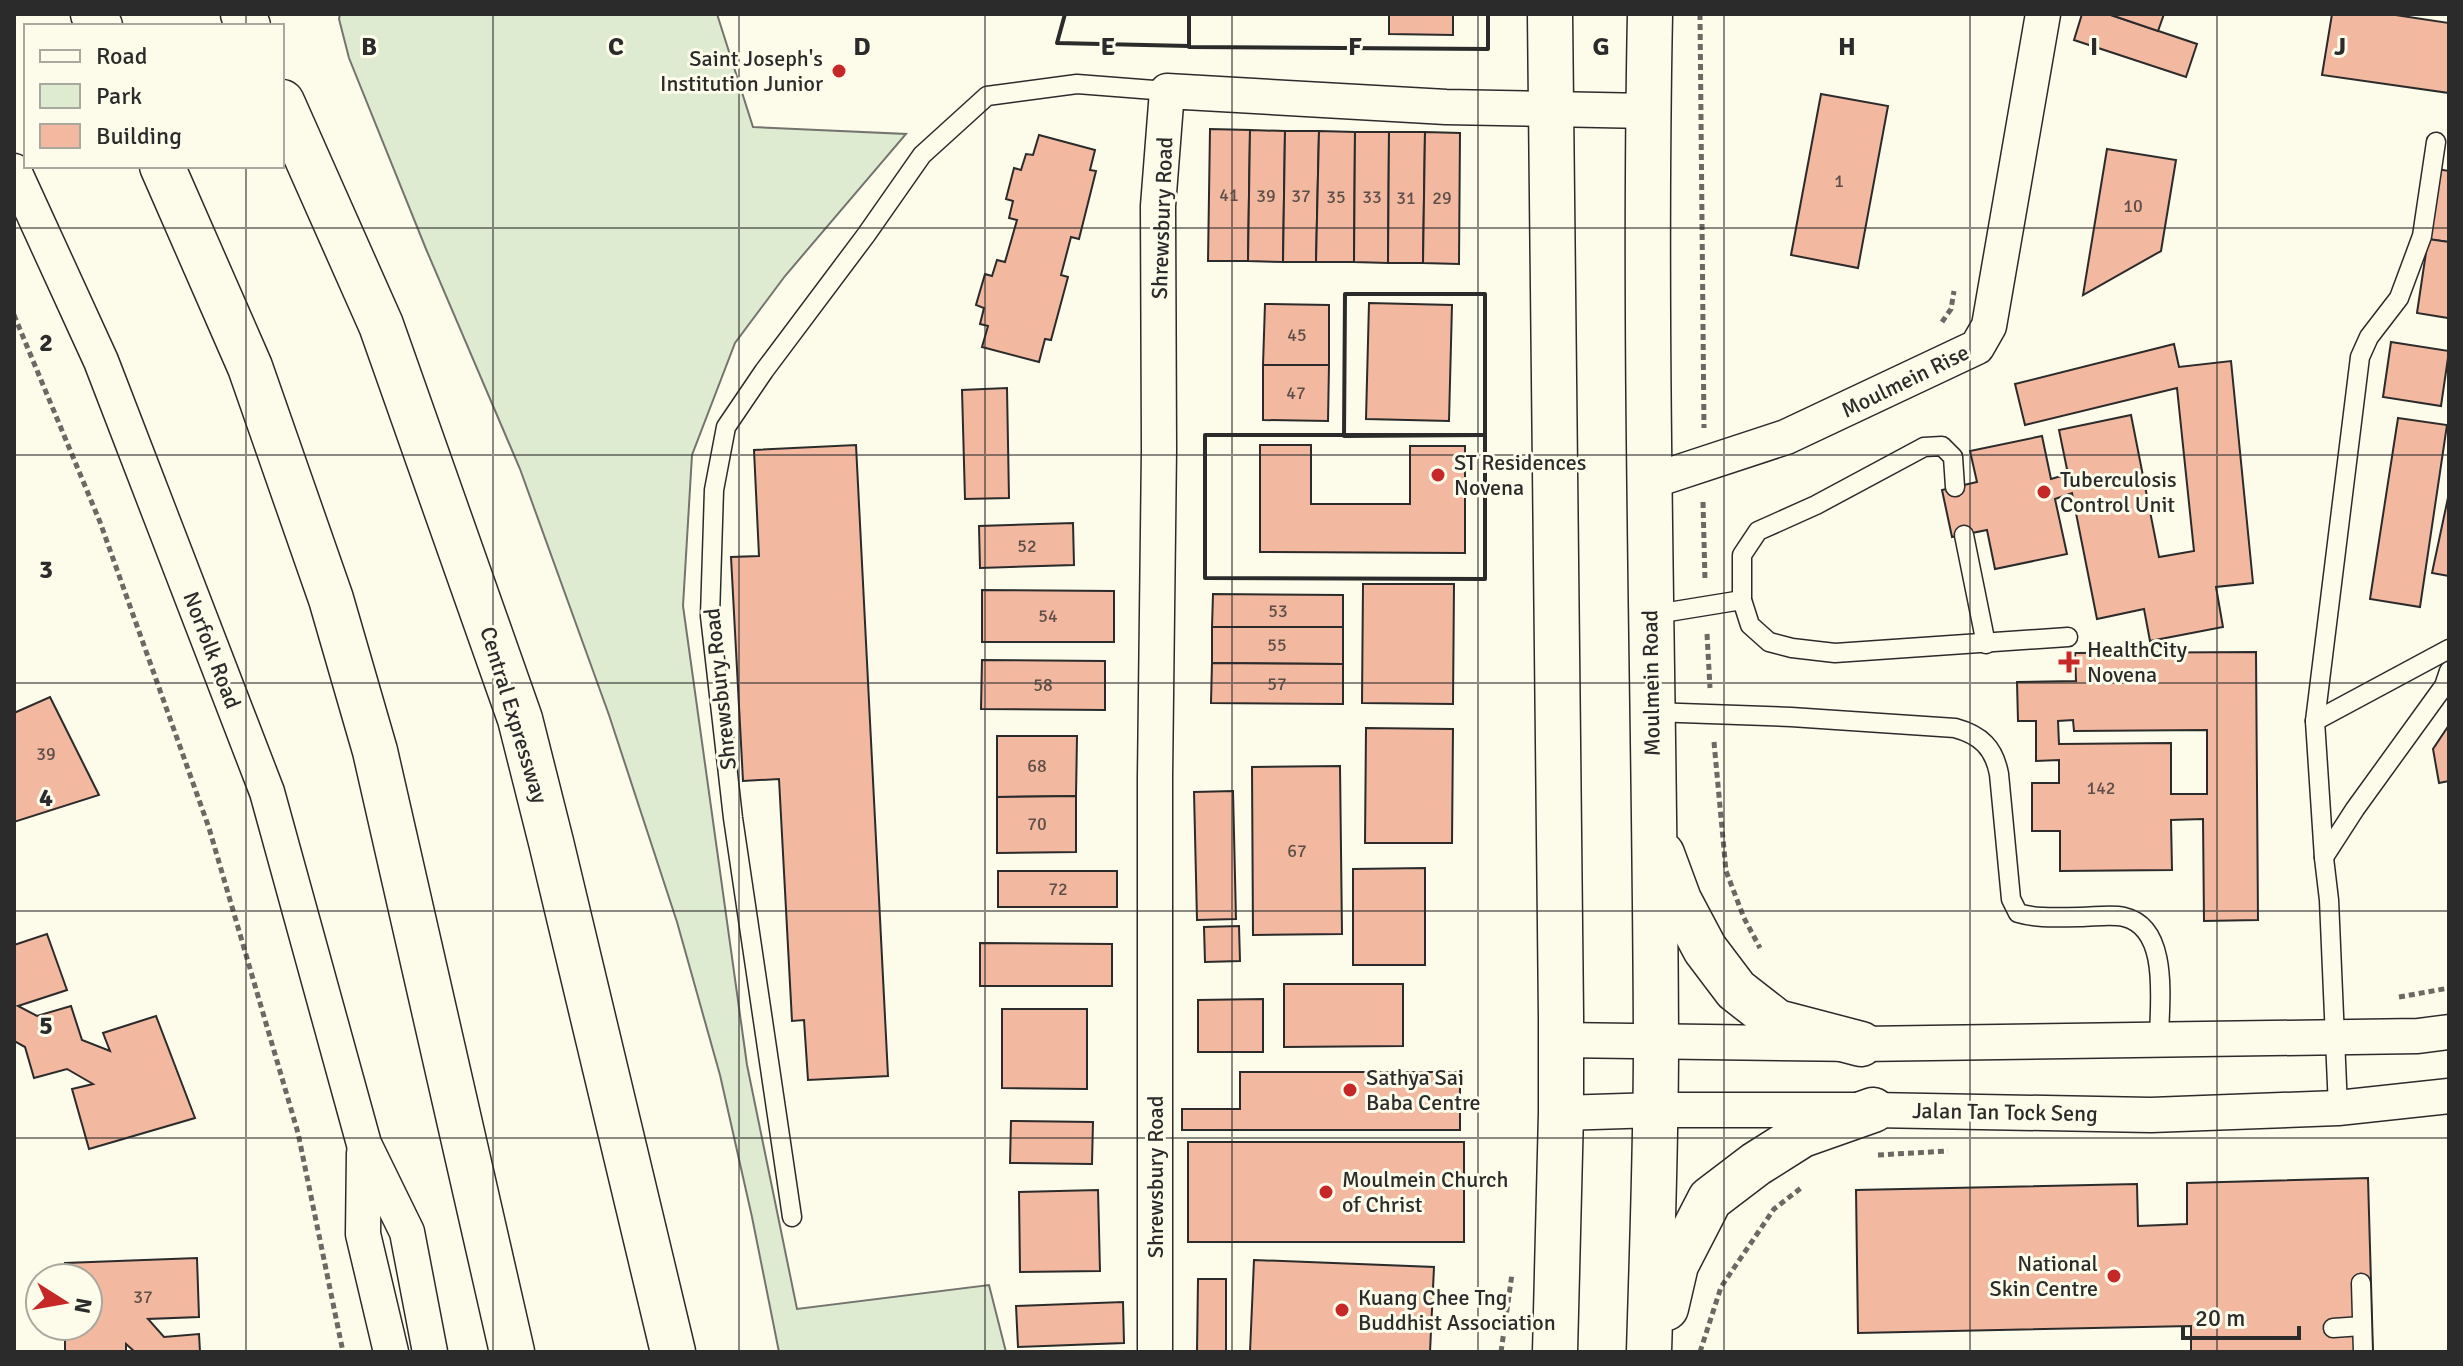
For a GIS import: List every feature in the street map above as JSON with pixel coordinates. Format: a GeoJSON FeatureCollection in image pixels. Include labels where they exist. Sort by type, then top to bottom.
{"type":"FeatureCollection","features":[{"type":"Feature","properties":{"kind":"main road"},"geometry":{"type":"LineString","coordinates":[[1550,14],[1561,1113],[1555,1352]]}},
{"type":"Feature","properties":{"kind":"main road","name":"Moulmein Road"},"geometry":{"type":"LineString","coordinates":[[1649,1352],[1656,1110],[1649,482],[1650,14]]}},
{"type":"Feature","properties":{"kind":"main road","name":"Central Expressway"},"geometry":{"type":"LineString","coordinates":[[284,107],[381,325],[520,719],[673,1352]]}},
{"type":"Feature","properties":{"kind":"main road"},"geometry":{"type":"LineString","coordinates":[[163,168],[250,367],[331,599],[375,751],[512,1352]]}},
{"type":"Feature","properties":{"kind":"main road"},"geometry":{"type":"LineString","coordinates":[[1653,829],[1679,900],[1705,949],[1736,990],[1777,1022],[1861,1044]]}},
{"type":"Feature","properties":{"kind":"main road"},"geometry":{"type":"LineString","coordinates":[[1657,1352],[1676,1265],[1710,1199],[1756,1164],[1802,1135],[1873,1110]]}},
{"type":"Feature","properties":{"kind":"street","name":"Moulmein Rise"},"geometry":{"type":"LineString","coordinates":[[1649,482],[1786,437],[1977,347],[1989,326],[2043,14]]}},
{"type":"Feature","properties":{"kind":"street","name":"Shrewsbury Road"},"geometry":{"type":"LineString","coordinates":[[1155,1352],[1158,206],[1167,91],[1446,107],[1648,111]]}},
{"type":"Feature","properties":{"kind":"street","name":"Norfolk Road"},"geometry":{"type":"LineString","coordinates":[[14,171],[101,361],[267,792],[364,1144]]}},
{"type":"Feature","properties":{"kind":"street"},"geometry":{"type":"LineString","coordinates":[[1560,1040],[1861,1044],[2418,1036],[2449,1032]]}},
{"type":"Feature","properties":{"kind":"street","name":"Jalan Tan Tock Seng"},"geometry":{"type":"LineString","coordinates":[[1561,1113],[1873,1110],[2151,1115],[2338,1108],[2449,1096]]}},
{"type":"Feature","properties":{"kind":"street"},"geometry":{"type":"LineString","coordinates":[[364,1144],[363,1234],[391,1352]]}},
{"type":"Feature","properties":{"kind":"street"},"geometry":{"type":"LineString","coordinates":[[364,1144],[407,1232],[430,1352]]}},
{"type":"Feature","properties":{"kind":"lane","name":"Shrewsbury Road"},"geometry":{"type":"LineString","coordinates":[[792,1217],[733,818],[710,616],[714,490],[726,427],[922,155],[987,96],[1077,84],[1167,91]]}},
{"type":"Feature","properties":{"kind":"lane"},"geometry":{"type":"LineString","coordinates":[[2338,1108],[2329,900],[2315,721],[2360,357],[2369,337],[2399,298],[2418,248],[2436,142]]}},
{"type":"Feature","properties":{"kind":"lane"},"geometry":{"type":"LineString","coordinates":[[1955,487],[1953,457],[1942,446],[1924,447],[1816,505],[1758,531],[1742,555],[1742,600],[1750,625],[1769,642],[1835,653],[2068,637]]}},
{"type":"Feature","properties":{"kind":"lane"},"geometry":{"type":"LineString","coordinates":[[1964,535],[1986,644]]}},
{"type":"Feature","properties":{"kind":"lane"},"geometry":{"type":"LineString","coordinates":[[1650,615],[1742,600]]}},
{"type":"Feature","properties":{"kind":"lane"},"geometry":{"type":"LineString","coordinates":[[2315,721],[2449,649]]}},
{"type":"Feature","properties":{"kind":"lane"},"geometry":{"type":"LineString","coordinates":[[2324,858],[2355,809],[2444,686],[2449,671]]}},
{"type":"Feature","properties":{"kind":"lane"},"geometry":{"type":"LineString","coordinates":[[1652,712],[1955,728],[1981,738],[1996,760],[2003,799],[2011,899],[2018,913],[2033,917],[2124,917],[2145,929],[2153,941],[2159,965],[2159,1040]]}},
{"type":"Feature","properties":{"kind":"lane"},"geometry":{"type":"LineString","coordinates":[[2320,796],[2334,812],[2345,814],[2355,809]]}},
{"type":"Feature","properties":{"kind":"lane"},"geometry":{"type":"LineString","coordinates":[[2361,1283],[2363,1352]]}},
{"type":"Feature","properties":{"kind":"lane"},"geometry":{"type":"LineString","coordinates":[[2333,1328],[2362,1326]]}},
{"type":"Feature","properties":{"kind":"path"},"geometry":{"type":"LineString","coordinates":[[1942,322],[1951,309],[1957,279]]}},
{"type":"Feature","properties":{"kind":"path"},"geometry":{"type":"LineString","coordinates":[[14,315],[100,522],[209,828],[298,1133],[343,1352]]}},
{"type":"Feature","properties":{"kind":"path"},"geometry":{"type":"LineString","coordinates":[[1704,428],[1717,425]]}},
{"type":"Feature","properties":{"kind":"path"},"geometry":{"type":"LineString","coordinates":[[1877,1155],[1954,1151]]}},
{"type":"Feature","properties":{"kind":"path"},"geometry":{"type":"LineString","coordinates":[[1700,1352],[1721,1287],[1774,1209],[1806,1185]]}},
{"type":"Feature","properties":{"kind":"green space"},"geometry":{"type":"Polygon","coordinates":[[[340,14],[717,14],[753,127],[906,134],[785,276],[735,343],[692,455],[683,606],[747,1065],[797,1309],[989,1285],[1006,1352],[779,1352],[720,1075],[677,922],[609,715],[520,469],[349,58],[340,14]]]}},
{"type":"Feature","properties":{"kind":"building"},"geometry":{"type":"Polygon","coordinates":[[[1389,14],[1453,14],[1453,35],[1389,34],[1389,14]]]}},
{"type":"Feature","properties":{"kind":"building"},"geometry":{"type":"Polygon","coordinates":[[[2082,14],[2108,14],[2197,44],[2186,77],[2074,40],[2082,14]]]}},
{"type":"Feature","properties":{"kind":"building"},"geometry":{"type":"Polygon","coordinates":[[[2108,14],[2164,14],[2158,31],[2108,14]]]}},
{"type":"Feature","properties":{"kind":"building"},"geometry":{"type":"Polygon","coordinates":[[[2332,14],[2389,14],[2449,23],[2449,93],[2322,75],[2332,14]]]}},
{"type":"Feature","properties":{"kind":"building"},"geometry":{"type":"Polygon","coordinates":[[[1821,94],[1888,106],[1858,268],[1791,255],[1821,94]]]}},
{"type":"Feature","properties":{"kind":"building"},"geometry":{"type":"Polygon","coordinates":[[[1210,129],[1250,130],[1248,261],[1208,261],[1210,129]]]}},
{"type":"Feature","properties":{"kind":"building"},"geometry":{"type":"Polygon","coordinates":[[[1250,130],[1285,131],[1283,262],[1248,261],[1250,130]]]}},
{"type":"Feature","properties":{"kind":"building"},"geometry":{"type":"Polygon","coordinates":[[[1285,131],[1319,131],[1316,262],[1283,262],[1285,131]]]}},
{"type":"Feature","properties":{"kind":"building"},"geometry":{"type":"Polygon","coordinates":[[[1319,131],[1355,132],[1354,262],[1316,262],[1319,131]]]}},
{"type":"Feature","properties":{"kind":"building"},"geometry":{"type":"Polygon","coordinates":[[[1355,132],[1389,132],[1388,263],[1354,262],[1355,132]]]}},
{"type":"Feature","properties":{"kind":"building"},"geometry":{"type":"Polygon","coordinates":[[[1389,132],[1425,132],[1423,263],[1388,263],[1389,132]]]}},
{"type":"Feature","properties":{"kind":"building"},"geometry":{"type":"Polygon","coordinates":[[[1425,132],[1460,133],[1459,264],[1423,263],[1425,132]]]}},
{"type":"Feature","properties":{"kind":"building"},"geometry":{"type":"Polygon","coordinates":[[[1039,135],[1095,150],[1090,170],[1096,171],[1079,239],[1071,237],[1061,275],[1068,277],[1051,340],[1045,339],[1039,362],[982,347],[988,326],[980,324],[984,308],[976,305],[985,274],[992,276],[997,260],[1005,262],[1017,220],[1009,218],[1013,201],[1006,199],[1014,168],[1021,170],[1026,154],[1033,155],[1039,135]]]}},
{"type":"Feature","properties":{"kind":"building"},"geometry":{"type":"Polygon","coordinates":[[[2107,149],[2176,160],[2161,251],[2083,295],[2107,149]]]}},
{"type":"Feature","properties":{"kind":"building"},"geometry":{"type":"Polygon","coordinates":[[[2438,169],[2449,171],[2449,242],[2428,239],[2438,169]]]}},
{"type":"Feature","properties":{"kind":"building"},"geometry":{"type":"Polygon","coordinates":[[[2428,239],[2449,242],[2448,318],[2417,313],[2428,239]]]}},
{"type":"Feature","properties":{"kind":"building"},"geometry":{"type":"Polygon","coordinates":[[[1369,303],[1452,305],[1449,421],[1366,419],[1369,303]]]}},
{"type":"Feature","properties":{"kind":"building"},"geometry":{"type":"Polygon","coordinates":[[[1265,304],[1329,305],[1329,365],[1263,365],[1265,304]]]}},
{"type":"Feature","properties":{"kind":"building"},"geometry":{"type":"Polygon","coordinates":[[[2391,342],[2449,351],[2441,406],[2383,397],[2391,342]]]}},
{"type":"Feature","properties":{"kind":"building","name":"Tuberculosis Control Unit"},"geometry":{"type":"Polygon","coordinates":[[[2174,344],[2179,367],[2231,361],[2253,583],[2216,587],[2223,627],[2150,641],[2144,609],[2097,619],[2072,493],[2055,499],[2067,554],[1995,569],[1987,530],[1952,537],[1942,490],[1977,482],[1970,451],[2042,436],[2051,479],[2068,474],[2059,430],[2131,415],[2159,557],[2194,551],[2177,388],[2025,425],[2015,384],[2174,344]]]}},
{"type":"Feature","properties":{"kind":"building"},"geometry":{"type":"Polygon","coordinates":[[[1263,365],[1329,365],[1328,421],[1263,420],[1263,365]]]}},
{"type":"Feature","properties":{"kind":"building"},"geometry":{"type":"Polygon","coordinates":[[[1007,388],[1009,498],[965,499],[962,390],[1007,388]]]}},
{"type":"Feature","properties":{"kind":"building"},"geometry":{"type":"Polygon","coordinates":[[[2398,418],[2447,425],[2420,607],[2370,599],[2398,418]]]}},
{"type":"Feature","properties":{"kind":"building"},"geometry":{"type":"Polygon","coordinates":[[[856,445],[888,1076],[808,1080],[804,1020],[792,1021],[779,779],[743,781],[731,557],[759,556],[754,450],[856,445]]]}},
{"type":"Feature","properties":{"kind":"building","name":"ST Residences Novena"},"geometry":{"type":"Polygon","coordinates":[[[1260,445],[1311,445],[1311,504],[1410,504],[1410,446],[1465,446],[1465,553],[1260,552],[1260,445]]]}},
{"type":"Feature","properties":{"kind":"building"},"geometry":{"type":"Polygon","coordinates":[[[2449,493],[2449,576],[2432,573],[2449,493]]]}},
{"type":"Feature","properties":{"kind":"building"},"geometry":{"type":"Polygon","coordinates":[[[1073,523],[1074,565],[980,568],[979,526],[1073,523]]]}},
{"type":"Feature","properties":{"kind":"building"},"geometry":{"type":"Polygon","coordinates":[[[1363,584],[1454,584],[1453,704],[1362,703],[1363,584]]]}},
{"type":"Feature","properties":{"kind":"building"},"geometry":{"type":"Polygon","coordinates":[[[982,590],[1114,591],[1114,642],[982,642],[982,590]]]}},
{"type":"Feature","properties":{"kind":"building"},"geometry":{"type":"Polygon","coordinates":[[[1213,594],[1343,595],[1343,627],[1212,627],[1213,594]]]}},
{"type":"Feature","properties":{"kind":"building"},"geometry":{"type":"Polygon","coordinates":[[[1212,627],[1343,627],[1343,664],[1212,663],[1212,627]]]}},
{"type":"Feature","properties":{"kind":"building"},"geometry":{"type":"Polygon","coordinates":[[[2256,652],[2258,920],[2204,921],[2203,819],[2171,820],[2172,870],[2060,871],[2060,831],[2032,831],[2032,783],[2059,783],[2059,760],[2036,761],[2036,721],[2018,721],[2017,682],[2076,681],[2075,653],[2256,652]],[[2073,720],[2058,721],[2059,744],[2171,743],[2171,794],[2207,794],[2207,730],[2074,731],[2073,720]]]}},
{"type":"Feature","properties":{"kind":"building"},"geometry":{"type":"Polygon","coordinates":[[[982,660],[1105,661],[1105,710],[981,709],[982,660]]]}},
{"type":"Feature","properties":{"kind":"building"},"geometry":{"type":"Polygon","coordinates":[[[1212,663],[1343,664],[1343,704],[1211,703],[1212,663]]]}},
{"type":"Feature","properties":{"kind":"building"},"geometry":{"type":"Polygon","coordinates":[[[50,697],[99,795],[14,822],[14,713],[50,697]]]}},
{"type":"Feature","properties":{"kind":"building"},"geometry":{"type":"Polygon","coordinates":[[[2449,725],[2449,781],[2439,783],[2433,749],[2449,725]]]}},
{"type":"Feature","properties":{"kind":"building"},"geometry":{"type":"Polygon","coordinates":[[[1366,728],[1453,729],[1452,843],[1365,843],[1366,728]]]}},
{"type":"Feature","properties":{"kind":"building"},"geometry":{"type":"Polygon","coordinates":[[[997,736],[1077,736],[1076,796],[997,797],[997,736]]]}},
{"type":"Feature","properties":{"kind":"building"},"geometry":{"type":"Polygon","coordinates":[[[1340,766],[1342,934],[1253,935],[1252,767],[1340,766]]]}},
{"type":"Feature","properties":{"kind":"building"},"geometry":{"type":"Polygon","coordinates":[[[1233,791],[1236,919],[1197,920],[1194,792],[1233,791]]]}},
{"type":"Feature","properties":{"kind":"building"},"geometry":{"type":"Polygon","coordinates":[[[1076,796],[1076,852],[997,853],[997,797],[1076,796]]]}},
{"type":"Feature","properties":{"kind":"building"},"geometry":{"type":"Polygon","coordinates":[[[1425,868],[1425,965],[1353,965],[1353,869],[1425,868]]]}},
{"type":"Feature","properties":{"kind":"building"},"geometry":{"type":"Polygon","coordinates":[[[998,871],[1117,871],[1117,907],[998,907],[998,871]]]}},
{"type":"Feature","properties":{"kind":"building"},"geometry":{"type":"Polygon","coordinates":[[[1239,926],[1240,961],[1205,962],[1204,927],[1239,926]]]}},
{"type":"Feature","properties":{"kind":"building"},"geometry":{"type":"Polygon","coordinates":[[[47,934],[67,990],[18,1006],[37,1016],[71,1006],[82,1040],[110,1051],[103,1033],[156,1016],[195,1118],[89,1149],[72,1089],[93,1084],[67,1069],[34,1078],[25,1047],[14,1041],[14,945],[47,934]]]}},
{"type":"Feature","properties":{"kind":"building"},"geometry":{"type":"Polygon","coordinates":[[[980,943],[1112,944],[1112,986],[980,986],[980,943]]]}},
{"type":"Feature","properties":{"kind":"building"},"geometry":{"type":"Polygon","coordinates":[[[1284,984],[1403,984],[1403,1046],[1284,1047],[1284,984]]]}},
{"type":"Feature","properties":{"kind":"building"},"geometry":{"type":"Polygon","coordinates":[[[1263,999],[1263,1052],[1198,1052],[1198,1000],[1263,999]]]}},
{"type":"Feature","properties":{"kind":"building"},"geometry":{"type":"Polygon","coordinates":[[[1002,1009],[1087,1009],[1087,1089],[1002,1088],[1002,1009]]]}},
{"type":"Feature","properties":{"kind":"building","name":"Sathya Sai Baba Centre"},"geometry":{"type":"Polygon","coordinates":[[[1240,1072],[1460,1072],[1460,1130],[1182,1130],[1182,1109],[1240,1109],[1240,1072]]]}},
{"type":"Feature","properties":{"kind":"building"},"geometry":{"type":"Polygon","coordinates":[[[1011,1121],[1093,1122],[1092,1164],[1010,1163],[1011,1121]]]}},
{"type":"Feature","properties":{"kind":"building","name":"Moulmein Church of Christ"},"geometry":{"type":"Polygon","coordinates":[[[1188,1142],[1464,1142],[1464,1242],[1188,1242],[1188,1142]]]}},
{"type":"Feature","properties":{"kind":"building","name":"National Skin Centre"},"geometry":{"type":"Polygon","coordinates":[[[2368,1178],[2373,1352],[2191,1352],[2191,1326],[1858,1333],[1856,1190],[2137,1184],[2138,1226],[2187,1224],[2187,1183],[2368,1178]]]}},
{"type":"Feature","properties":{"kind":"building"},"geometry":{"type":"Polygon","coordinates":[[[1098,1190],[1100,1271],[1020,1272],[1019,1192],[1098,1190]]]}},
{"type":"Feature","properties":{"kind":"building"},"geometry":{"type":"Polygon","coordinates":[[[197,1258],[199,1317],[148,1319],[164,1337],[199,1334],[200,1352],[135,1352],[126,1344],[126,1352],[65,1352],[65,1342],[104,1342],[104,1262],[91,1262],[197,1258]]]}},
{"type":"Feature","properties":{"kind":"building","name":"Kuang Chee Tng Buddhist Association"},"geometry":{"type":"Polygon","coordinates":[[[1254,1260],[1434,1267],[1430,1352],[1250,1352],[1254,1260]]]}},
{"type":"Feature","properties":{"kind":"building"},"geometry":{"type":"Polygon","coordinates":[[[1198,1279],[1226,1279],[1226,1352],[1197,1352],[1198,1279]]]}},
{"type":"Feature","properties":{"kind":"building"},"geometry":{"type":"Polygon","coordinates":[[[1123,1302],[1124,1343],[1018,1347],[1016,1306],[1123,1302]]]}},
{"type":"Feature","properties":{"kind":"wall"},"geometry":{"type":"LineString","coordinates":[[1065,14],[1057,43],[1189,46]]}},
{"type":"Feature","properties":{"kind":"wall"},"geometry":{"type":"LineString","coordinates":[[1189,14],[1189,47],[1488,49],[1488,14]]}},
{"type":"Feature","properties":{"kind":"wall"},"geometry":{"type":"LineString","coordinates":[[1345,294],[1485,294],[1485,435],[1344,436],[1345,294]]}},
{"type":"Feature","properties":{"kind":"wall"},"geometry":{"type":"LineString","coordinates":[[1205,435],[1485,435],[1485,579],[1205,578],[1205,435]]}},
{"type":"Feature","properties":{"kind":"place","name":"Saint Joseph's Institution Junior"},"geometry":{"type":"Point","coordinates":[839,71]}},
{"type":"Feature","properties":{"kind":"place","name":"ST Residences Novena"},"geometry":{"type":"Point","coordinates":[1438,475]}},
{"type":"Feature","properties":{"kind":"place","name":"Tuberculosis Control Unit"},"geometry":{"type":"Point","coordinates":[2044,492]}},
{"type":"Feature","properties":{"kind":"place","name":"HealthCity Novena"},"geometry":{"type":"Point","coordinates":[2069,662]}},
{"type":"Feature","properties":{"kind":"place","name":"Sathya Sai Baba Centre"},"geometry":{"type":"Point","coordinates":[1350,1090]}},
{"type":"Feature","properties":{"kind":"place","name":"Moulmein Church of Christ"},"geometry":{"type":"Point","coordinates":[1326,1192]}},
{"type":"Feature","properties":{"kind":"place","name":"National Skin Centre"},"geometry":{"type":"Point","coordinates":[2114,1276]}},
{"type":"Feature","properties":{"kind":"place","name":"Kuang Chee Tng Buddhist Association"},"geometry":{"type":"Point","coordinates":[1342,1310]}}]}
